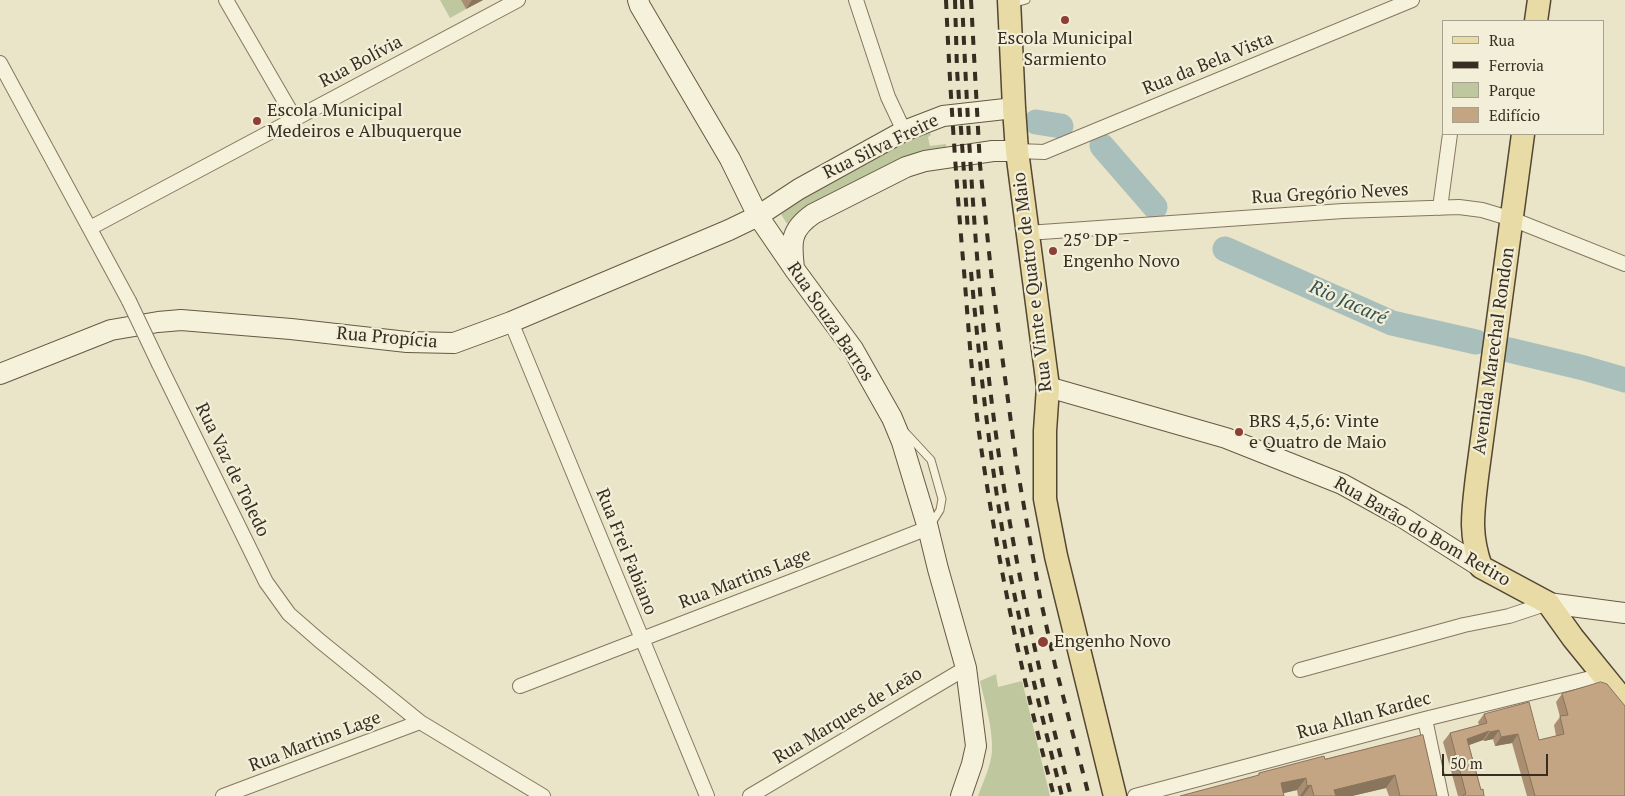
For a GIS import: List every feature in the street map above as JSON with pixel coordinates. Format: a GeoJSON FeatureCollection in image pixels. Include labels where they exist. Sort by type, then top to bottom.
{"type":"FeatureCollection","features":[{"type":"Feature","properties":{"kind":"main road","name":"Rua Souza Barros"},"geometry":{"type":"LineString","coordinates":[[638,0],[730,159],[750,220],[772,236],[853,349],[892,418],[902,442],[928,528],[966,668],[976,746],[961,796]]}},
{"type":"Feature","properties":{"kind":"main road"},"geometry":{"type":"LineString","coordinates":[[1536,20],[1539,0]]}},
{"type":"Feature","properties":{"kind":"main road","name":"Rua Vinte e Quatro de Maio"},"geometry":{"type":"LineString","coordinates":[[1015,2],[1014,108],[1017,151],[1048,386],[1045,431],[1045,499],[1056,556],[1115,796]]}},
{"type":"Feature","properties":{"kind":"main road","name":"Rua Silva Freire"},"geometry":{"type":"LineString","coordinates":[[750,220],[798,189],[904,132],[943,116],[1014,108]]}},
{"type":"Feature","properties":{"kind":"main road","name":"Avenida Marechal Rondon"},"geometry":{"type":"LineString","coordinates":[[1481,567],[1475,550],[1472,520],[1523,135]]}},
{"type":"Feature","properties":{"kind":"main road","name":"Rua Silva Freire"},"geometry":{"type":"LineString","coordinates":[[795,270],[792,249],[793,240],[802,222],[813,214],[906,167],[925,161],[993,151],[1017,151]]}},
{"type":"Feature","properties":{"kind":"main road","name":"Rua Propícia"},"geometry":{"type":"LineString","coordinates":[[0,374],[111,330],[181,320],[428,343],[454,343],[511,322],[750,220]]}},
{"type":"Feature","properties":{"kind":"main road","name":"Rua Barão do Bom Retiro"},"geometry":{"type":"LineString","coordinates":[[1048,386],[1226,438],[1342,484],[1402,517],[1481,567],[1548,604],[1625,613]]}},
{"type":"Feature","properties":{"kind":"main road"},"geometry":{"type":"LineString","coordinates":[[1548,604],[1625,702]]}},
{"type":"Feature","properties":{"kind":"street"},"geometry":{"type":"LineString","coordinates":[[226,0],[295,119]]}},
{"type":"Feature","properties":{"kind":"street","name":"Rua Bolívia"},"geometry":{"type":"LineString","coordinates":[[90,228],[518,0]]}},
{"type":"Feature","properties":{"kind":"street"},"geometry":{"type":"LineString","coordinates":[[856,0],[888,97],[904,132]]}},
{"type":"Feature","properties":{"kind":"street","name":"Rua da Bela Vista"},"geometry":{"type":"LineString","coordinates":[[1017,151],[1044,152],[1412,0]]}},
{"type":"Feature","properties":{"kind":"street","name":"Rua Vaz de Toledo"},"geometry":{"type":"LineString","coordinates":[[0,62],[129,301],[266,582],[289,614],[420,722],[543,796]]}},
{"type":"Feature","properties":{"kind":"street"},"geometry":{"type":"LineString","coordinates":[[1440,208],[1450,135]]}},
{"type":"Feature","properties":{"kind":"street","name":"Rua Gregório Neves"},"geometry":{"type":"LineString","coordinates":[[1027,233],[1343,211],[1459,207],[1482,210],[1512,219],[1625,264]]}},
{"type":"Feature","properties":{"kind":"street","name":"Rua Frei Fabiano"},"geometry":{"type":"LineString","coordinates":[[511,322],[707,796]]}},
{"type":"Feature","properties":{"kind":"street","name":"Rua Martins Lage"},"geometry":{"type":"LineString","coordinates":[[520,686],[928,528]]}},
{"type":"Feature","properties":{"kind":"street"},"geometry":{"type":"LineString","coordinates":[[1300,670],[1464,625],[1509,616],[1548,604]]}},
{"type":"Feature","properties":{"kind":"street","name":"Rua Marques de Leão"},"geometry":{"type":"LineString","coordinates":[[750,796],[966,668]]}},
{"type":"Feature","properties":{"kind":"street","name":"Rua Allan Kardec"},"geometry":{"type":"LineString","coordinates":[[1135,796],[1425,719],[1603,675]]}},
{"type":"Feature","properties":{"kind":"street"},"geometry":{"type":"LineString","coordinates":[[1425,719],[1441,796]]}},
{"type":"Feature","properties":{"kind":"street","name":"Rua Martins Lage"},"geometry":{"type":"LineString","coordinates":[[223,796],[420,722]]}},
{"type":"Feature","properties":{"kind":"green space"},"geometry":{"type":"Polygon","coordinates":[[[440,0],[461,0],[466,9],[450,18],[440,0]]]}},
{"type":"Feature","properties":{"kind":"green space"},"geometry":{"type":"Polygon","coordinates":[[[928,130],[931,135],[928,137],[930,146],[946,144],[946,147],[927,150],[888,167],[804,209],[787,224],[781,214],[803,196],[820,185],[928,130]]]}},
{"type":"Feature","properties":{"kind":"green space"},"geometry":{"type":"Polygon","coordinates":[[[996,674],[998,687],[1022,681],[1050,796],[978,796],[992,751],[990,725],[980,681],[996,674]]]}},
{"type":"Feature","properties":{"kind":"building"},"geometry":{"type":"Polygon","coordinates":[[[1601,682],[1607,684],[1625,706],[1625,796],[1535,796],[1518,734],[1501,737],[1499,730],[1489,731],[1467,739],[1484,796],[1463,796],[1466,794],[1450,733],[1487,723],[1484,714],[1529,702],[1539,740],[1564,734],[1560,716],[1568,715],[1562,694],[1601,682]]]}},
{"type":"Feature","properties":{"kind":"building"},"geometry":{"type":"Polygon","coordinates":[[[1423,735],[1437,796],[1400,796],[1395,775],[1334,790],[1336,796],[1314,796],[1311,785],[1307,786],[1306,778],[1281,783],[1284,796],[1180,796],[1324,756],[1325,759],[1423,735]]]}},
{"type":"Feature","properties":{"kind":"waterway","name":"Rio Jacaré"},"geometry":{"type":"LineString","coordinates":[[1036,122],[1061,126]]}},
{"type":"Feature","properties":{"kind":"waterway","name":"Rio Jacaré"},"geometry":{"type":"LineString","coordinates":[[1102,146],[1155,207]]}},
{"type":"Feature","properties":{"kind":"waterway","name":"Rio Jacaré"},"geometry":{"type":"LineString","coordinates":[[1225,249],[1392,323],[1476,342]]}},
{"type":"Feature","properties":{"kind":"waterway","name":"Rio Jacaré"},"geometry":{"type":"LineString","coordinates":[[1509,350],[1625,380]]}},
{"type":"Feature","properties":{"kind":"railway"},"geometry":{"type":"LineString","coordinates":[[946,0],[958,203],[980,436],[997,545],[1014,629],[1054,796]]}},
{"type":"Feature","properties":{"kind":"railway"},"geometry":{"type":"LineString","coordinates":[[955,0],[957,70],[968,232]]}},
{"type":"Feature","properties":{"kind":"railway"},"geometry":{"type":"LineString","coordinates":[[962,0],[979,285],[991,399],[1013,541],[1030,627],[1049,712],[1071,796]]}},
{"type":"Feature","properties":{"kind":"railway"},"geometry":{"type":"LineString","coordinates":[[971,0],[980,165],[992,281],[1017,467],[1040,597],[1055,665],[1089,796]]}},
{"type":"Feature","properties":{"kind":"railway"},"geometry":{"type":"LineString","coordinates":[[971,272],[995,486],[1007,557],[1026,647],[1062,796]]}},
{"type":"Feature","properties":{"kind":"place","name":"Escola Municipal Sarmiento"},"geometry":{"type":"Point","coordinates":[1065,20]}},
{"type":"Feature","properties":{"kind":"place","name":"Escola Municipal Medeiros e Albuquerque"},"geometry":{"type":"Point","coordinates":[257,121]}},
{"type":"Feature","properties":{"kind":"place","name":"25º DP - Engenho Novo"},"geometry":{"type":"Point","coordinates":[1053,251]}},
{"type":"Feature","properties":{"kind":"place","name":"BRS 4,5,6: Vinte e Quatro de Maio"},"geometry":{"type":"Point","coordinates":[1239,432]}},
{"type":"Feature","properties":{"kind":"place","name":"Engenho Novo"},"geometry":{"type":"Point","coordinates":[1043,642]}}]}
